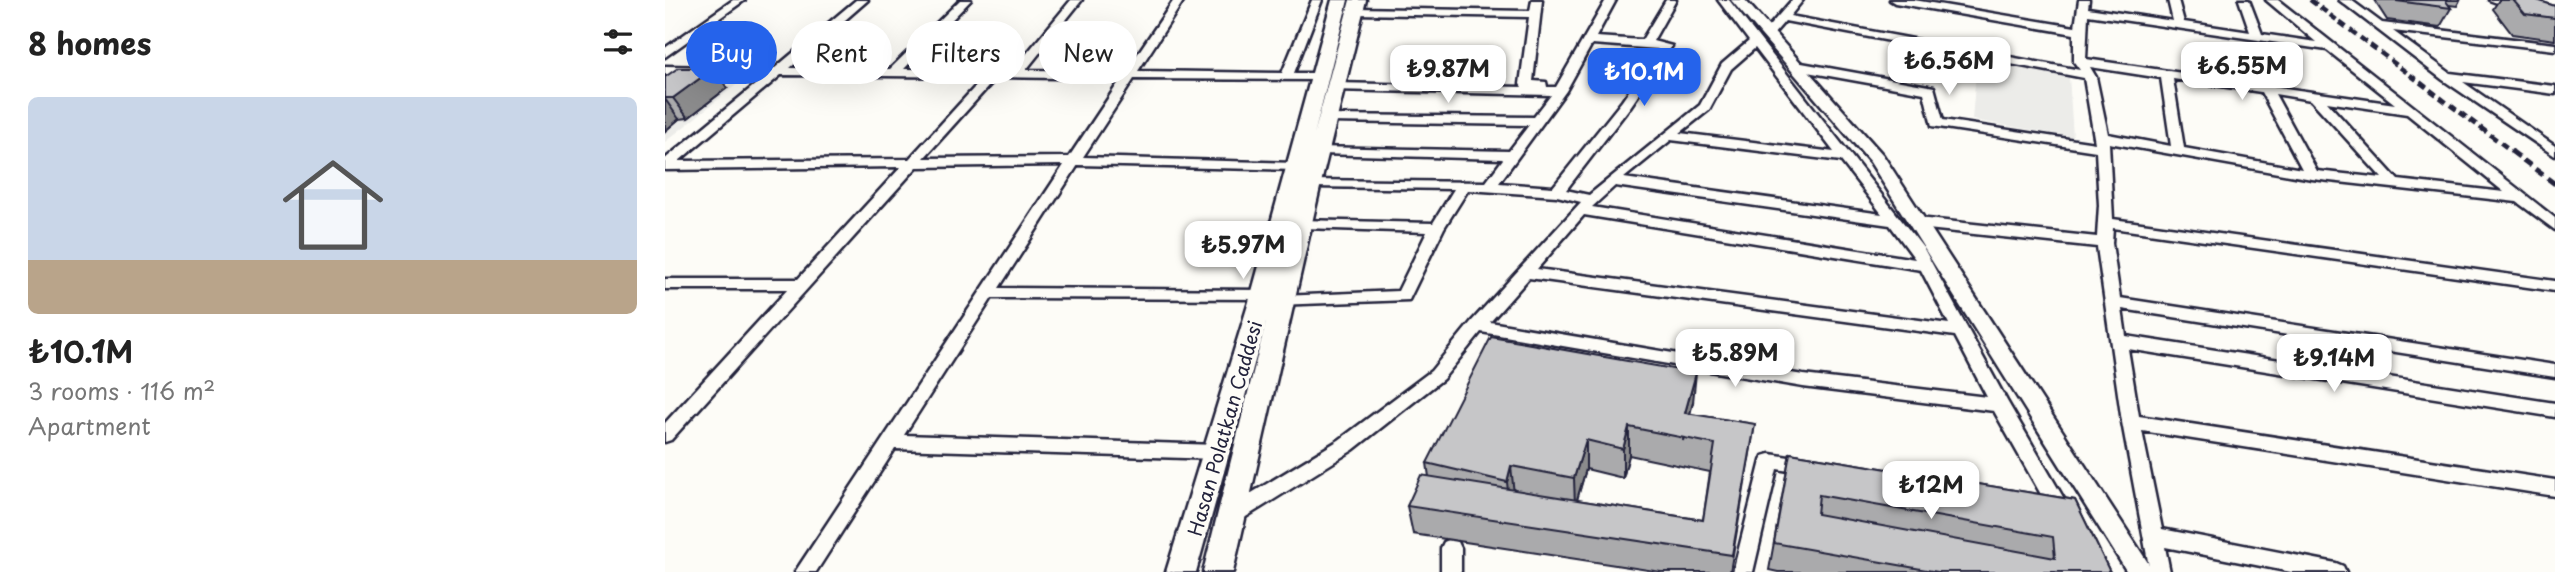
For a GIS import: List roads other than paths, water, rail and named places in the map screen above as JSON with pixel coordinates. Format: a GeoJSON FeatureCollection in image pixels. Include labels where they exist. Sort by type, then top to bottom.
{"type":"FeatureCollection","features":[{"type":"Feature","properties":{"kind":"main road","name":"Hasan Polatkan Caddesi"},"geometry":{"type":"LineString","coordinates":[[1218,572],[1234,514],[1272,298],[1351,4]]}},
{"type":"Feature","properties":{"kind":"main road","name":"Hasan Polatkan Caddesi"},"geometry":{"type":"LineString","coordinates":[[1181,572],[1217,453],[1272,298],[1303,223],[1303,175],[1320,150],[1328,118],[1328,82]]}},
{"type":"Feature","properties":{"kind":"street"},"geometry":{"type":"LineString","coordinates":[[665,53],[740,0]]}},
{"type":"Feature","properties":{"kind":"street"},"geometry":{"type":"LineString","coordinates":[[665,165],[863,0]]}},
{"type":"Feature","properties":{"kind":"street"},"geometry":{"type":"LineString","coordinates":[[894,72],[966,0]]}},
{"type":"Feature","properties":{"kind":"street"},"geometry":{"type":"LineString","coordinates":[[1025,63],[1077,0]]}},
{"type":"Feature","properties":{"kind":"street"},"geometry":{"type":"LineString","coordinates":[[1137,64],[1179,0]]}},
{"type":"Feature","properties":{"kind":"street"},"geometry":{"type":"LineString","coordinates":[[1287,76],[1317,0]]}},
{"type":"Feature","properties":{"kind":"street"},"geometry":{"type":"LineString","coordinates":[[1537,0],[1526,84],[1561,88]]}},
{"type":"Feature","properties":{"kind":"street"},"geometry":{"type":"LineString","coordinates":[[1489,188],[1561,88],[1611,0]]}},
{"type":"Feature","properties":{"kind":"street"},"geometry":{"type":"LineString","coordinates":[[1646,44],[1671,0]]}},
{"type":"Feature","properties":{"kind":"street"},"geometry":{"type":"LineString","coordinates":[[1723,0],[1796,66],[1877,159],[2141,572]]}},
{"type":"Feature","properties":{"kind":"street"},"geometry":{"type":"LineString","coordinates":[[1738,0],[1845,157],[1896,221],[1927,266],[2000,405],[2071,529]]}},
{"type":"Feature","properties":{"kind":"street"},"geometry":{"type":"LineString","coordinates":[[1234,514],[1346,445],[1437,375],[1476,326],[1587,205],[1612,181],[1705,107],[1726,67],[1785,18],[1798,0]]}},
{"type":"Feature","properties":{"kind":"street"},"geometry":{"type":"LineString","coordinates":[[1895,0],[2078,31]]}},
{"type":"Feature","properties":{"kind":"street"},"geometry":{"type":"LineString","coordinates":[[2173,0],[2180,27]]}},
{"type":"Feature","properties":{"kind":"street"},"geometry":{"type":"LineString","coordinates":[[2244,0],[2257,36]]}},
{"type":"Feature","properties":{"kind":"street"},"geometry":{"type":"LineString","coordinates":[[2271,0],[2555,225]]}},
{"type":"Feature","properties":{"kind":"street"},"geometry":{"type":"LineString","coordinates":[[2344,0],[2555,152]]}},
{"type":"Feature","properties":{"kind":"street"},"geometry":{"type":"LineString","coordinates":[[2494,0],[2555,21]]}},
{"type":"Feature","properties":{"kind":"street"},"geometry":{"type":"LineString","coordinates":[[1351,4],[1534,14]]}},
{"type":"Feature","properties":{"kind":"street"},"geometry":{"type":"LineString","coordinates":[[2160,572],[2131,422],[2104,243],[2107,223],[2101,142],[2078,31],[2083,5],[2180,27],[2331,47]]}},
{"type":"Feature","properties":{"kind":"street"},"geometry":{"type":"LineString","coordinates":[[1785,18],[2085,69],[2265,88],[2408,110]]}},
{"type":"Feature","properties":{"kind":"street"},"geometry":{"type":"LineString","coordinates":[[2379,26],[2555,47]]}},
{"type":"Feature","properties":{"kind":"street"},"geometry":{"type":"LineString","coordinates":[[1557,192],[1626,104],[1666,46],[1588,40]]}},
{"type":"Feature","properties":{"kind":"street"},"geometry":{"type":"LineString","coordinates":[[1796,66],[1930,90],[1937,122],[2178,151],[2312,175],[2396,186],[2522,198]]}},
{"type":"Feature","properties":{"kind":"street"},"geometry":{"type":"LineString","coordinates":[[665,70],[906,72]]}},
{"type":"Feature","properties":{"kind":"street"},"geometry":{"type":"LineString","coordinates":[[1137,75],[1287,76],[1328,82],[1561,88]]}},
{"type":"Feature","properties":{"kind":"street"},"geometry":{"type":"LineString","coordinates":[[2447,76],[2555,90]]}},
{"type":"Feature","properties":{"kind":"street"},"geometry":{"type":"LineString","coordinates":[[2167,77],[2178,151]]}},
{"type":"Feature","properties":{"kind":"street"},"geometry":{"type":"LineString","coordinates":[[665,435],[908,164],[984,84]]}},
{"type":"Feature","properties":{"kind":"street"},"geometry":{"type":"LineString","coordinates":[[805,572],[1124,84]]}},
{"type":"Feature","properties":{"kind":"street"},"geometry":{"type":"LineString","coordinates":[[2265,88],[2312,175]]}},
{"type":"Feature","properties":{"kind":"street"},"geometry":{"type":"LineString","coordinates":[[2314,96],[2396,186]]}},
{"type":"Feature","properties":{"kind":"street"},"geometry":{"type":"LineString","coordinates":[[1328,118],[1539,121]]}},
{"type":"Feature","properties":{"kind":"street"},"geometry":{"type":"LineString","coordinates":[[1669,136],[1845,157]]}},
{"type":"Feature","properties":{"kind":"street"},"geometry":{"type":"LineString","coordinates":[[1320,150],[1513,155]]}},
{"type":"Feature","properties":{"kind":"street"},"geometry":{"type":"LineString","coordinates":[[665,165],[1073,161],[1557,192],[1587,205],[1927,266]]}},
{"type":"Feature","properties":{"kind":"street"},"geometry":{"type":"LineString","coordinates":[[1612,181],[1896,221]]}},
{"type":"Feature","properties":{"kind":"street"},"geometry":{"type":"LineString","coordinates":[[987,293],[1272,298],[1403,296],[1437,228],[1464,185]]}},
{"type":"Feature","properties":{"kind":"street"},"geometry":{"type":"LineString","coordinates":[[1303,223],[1437,228]]}},
{"type":"Feature","properties":{"kind":"street"},"geometry":{"type":"LineString","coordinates":[[1917,223],[2104,243]]}},
{"type":"Feature","properties":{"kind":"street"},"geometry":{"type":"LineString","coordinates":[[2107,223],[2555,286]]}},
{"type":"Feature","properties":{"kind":"street"},"geometry":{"type":"LineString","coordinates":[[1525,272],[1961,331]]}},
{"type":"Feature","properties":{"kind":"street"},"geometry":{"type":"LineString","coordinates":[[665,284],[801,284]]}},
{"type":"Feature","properties":{"kind":"street"},"geometry":{"type":"LineString","coordinates":[[2113,302],[2555,371]]}},
{"type":"Feature","properties":{"kind":"street"},"geometry":{"type":"LineString","coordinates":[[1476,326],[1803,381],[2000,405]]}},
{"type":"Feature","properties":{"kind":"street"},"geometry":{"type":"LineString","coordinates":[[2118,341],[2555,410]]}},
{"type":"Feature","properties":{"kind":"street"},"geometry":{"type":"LineString","coordinates":[[2131,422],[2555,488]]}},
{"type":"Feature","properties":{"kind":"street"},"geometry":{"type":"LineString","coordinates":[[890,442],[1217,453]]}},
{"type":"Feature","properties":{"kind":"street"},"geometry":{"type":"LineString","coordinates":[[1743,572],[1770,461],[1824,468]]}},
{"type":"Feature","properties":{"kind":"street"},"geometry":{"type":"LineString","coordinates":[[2026,494],[2053,498]]}},
{"type":"Feature","properties":{"kind":"street"},"geometry":{"type":"LineString","coordinates":[[2154,536],[2336,572]]}},
{"type":"Feature","properties":{"kind":"street"},"geometry":{"type":"LineString","coordinates":[[1451,548],[1451,572]]}},
{"type":"Feature","properties":{"kind":"railway"},"geometry":{"type":"LineString","coordinates":[[2310,0],[2513,152]]}},
{"type":"Feature","properties":{"kind":"railway"},"geometry":{"type":"LineString","coordinates":[[2511,151],[2555,184]]}}]}
